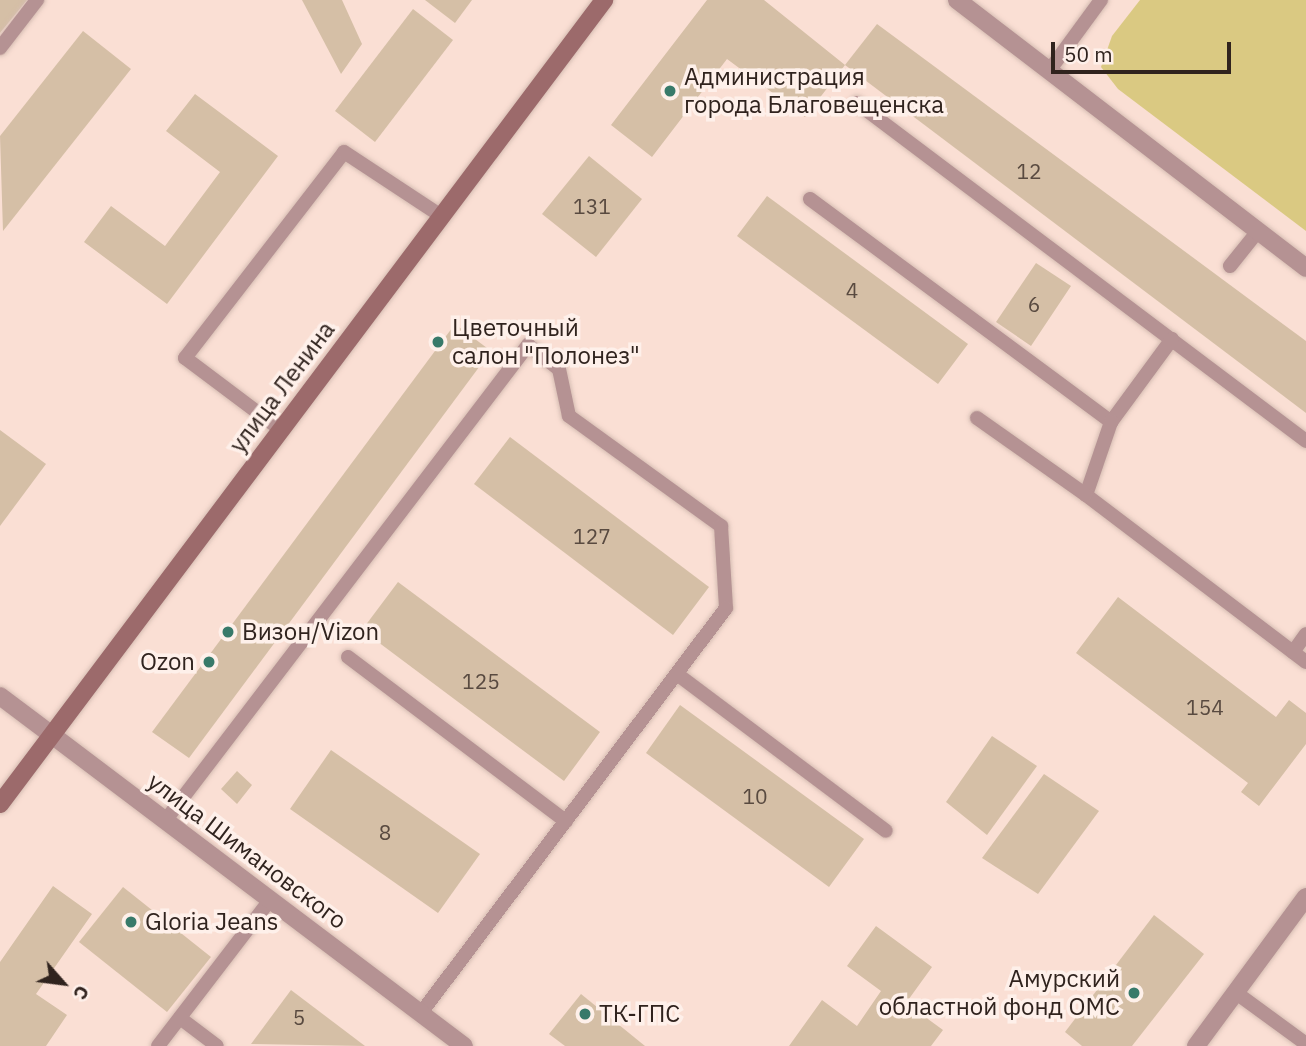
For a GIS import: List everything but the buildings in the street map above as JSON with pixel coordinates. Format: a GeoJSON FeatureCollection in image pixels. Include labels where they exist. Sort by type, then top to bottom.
{"type":"FeatureCollection","features":[{"type":"Feature","properties":{"kind":"main road","name":"улица Ленина"},"geometry":{"type":"LineString","coordinates":[[0,804],[604,0]]}},
{"type":"Feature","properties":{"kind":"street"},"geometry":{"type":"LineString","coordinates":[[957,0],[1306,268]]}},
{"type":"Feature","properties":{"kind":"street","name":"улица Шимановского"},"geometry":{"type":"LineString","coordinates":[[0,696],[464,1046]]}},
{"type":"Feature","properties":{"kind":"street"},"geometry":{"type":"LineString","coordinates":[[1196,1046],[1306,897]]}},
{"type":"Feature","properties":{"kind":"lane"},"geometry":{"type":"LineString","coordinates":[[0,48],[37,0]]}},
{"type":"Feature","properties":{"kind":"lane"},"geometry":{"type":"LineString","coordinates":[[1049,71],[1101,0]]}},
{"type":"Feature","properties":{"kind":"lane"},"geometry":{"type":"LineString","coordinates":[[857,103],[1306,441]]}},
{"type":"Feature","properties":{"kind":"lane"},"geometry":{"type":"LineString","coordinates":[[281,429],[185,358],[344,152],[442,216]]}},
{"type":"Feature","properties":{"kind":"lane"},"geometry":{"type":"LineString","coordinates":[[810,199],[1111,422]]}},
{"type":"Feature","properties":{"kind":"lane"},"geometry":{"type":"LineString","coordinates":[[1230,266],[1258,231]]}},
{"type":"Feature","properties":{"kind":"lane"},"geometry":{"type":"LineString","coordinates":[[1086,495],[1111,422],[1172,339]]}},
{"type":"Feature","properties":{"kind":"lane"},"geometry":{"type":"LineString","coordinates":[[165,821],[528,345],[559,369],[569,416],[721,526],[726,608],[421,1013]]}},
{"type":"Feature","properties":{"kind":"lane"},"geometry":{"type":"LineString","coordinates":[[977,418],[1086,495],[1306,662]]}},
{"type":"Feature","properties":{"kind":"lane"},"geometry":{"type":"LineString","coordinates":[[1293,652],[1306,634]]}},
{"type":"Feature","properties":{"kind":"lane"},"geometry":{"type":"LineString","coordinates":[[348,657],[566,821]]}},
{"type":"Feature","properties":{"kind":"lane"},"geometry":{"type":"LineString","coordinates":[[677,674],[887,831]]}},
{"type":"Feature","properties":{"kind":"lane"},"geometry":{"type":"LineString","coordinates":[[158,1046],[270,900]]}},
{"type":"Feature","properties":{"kind":"lane"},"geometry":{"type":"LineString","coordinates":[[1235,992],[1306,1045]]}},
{"type":"Feature","properties":{"kind":"lane"},"geometry":{"type":"LineString","coordinates":[[180,1018],[217,1046]]}},
{"type":"Feature","properties":{"kind":"shaded area"},"geometry":{"type":"Polygon","coordinates":[[[1140,0],[1306,0],[1306,231],[1118,89],[1101,67],[1112,36],[1140,0]]]}},
{"type":"Feature","properties":{"kind":"place","name":"Администрация города Благовещенска"},"geometry":{"type":"Point","coordinates":[670,91]}},
{"type":"Feature","properties":{"kind":"place","name":"Цветочный салон \"Полонез\""},"geometry":{"type":"Point","coordinates":[438,342]}},
{"type":"Feature","properties":{"kind":"place","name":"Визон/Vizon"},"geometry":{"type":"Point","coordinates":[228,632]}},
{"type":"Feature","properties":{"kind":"place","name":"Ozon"},"geometry":{"type":"Point","coordinates":[209,662]}},
{"type":"Feature","properties":{"kind":"place","name":"Gloria Jeans"},"geometry":{"type":"Point","coordinates":[131,922]}},
{"type":"Feature","properties":{"kind":"place","name":"Амурский областной фонд ОМС"},"geometry":{"type":"Point","coordinates":[1134,993]}},
{"type":"Feature","properties":{"kind":"place","name":"ТК-ГПС"},"geometry":{"type":"Point","coordinates":[585,1014]}}]}
